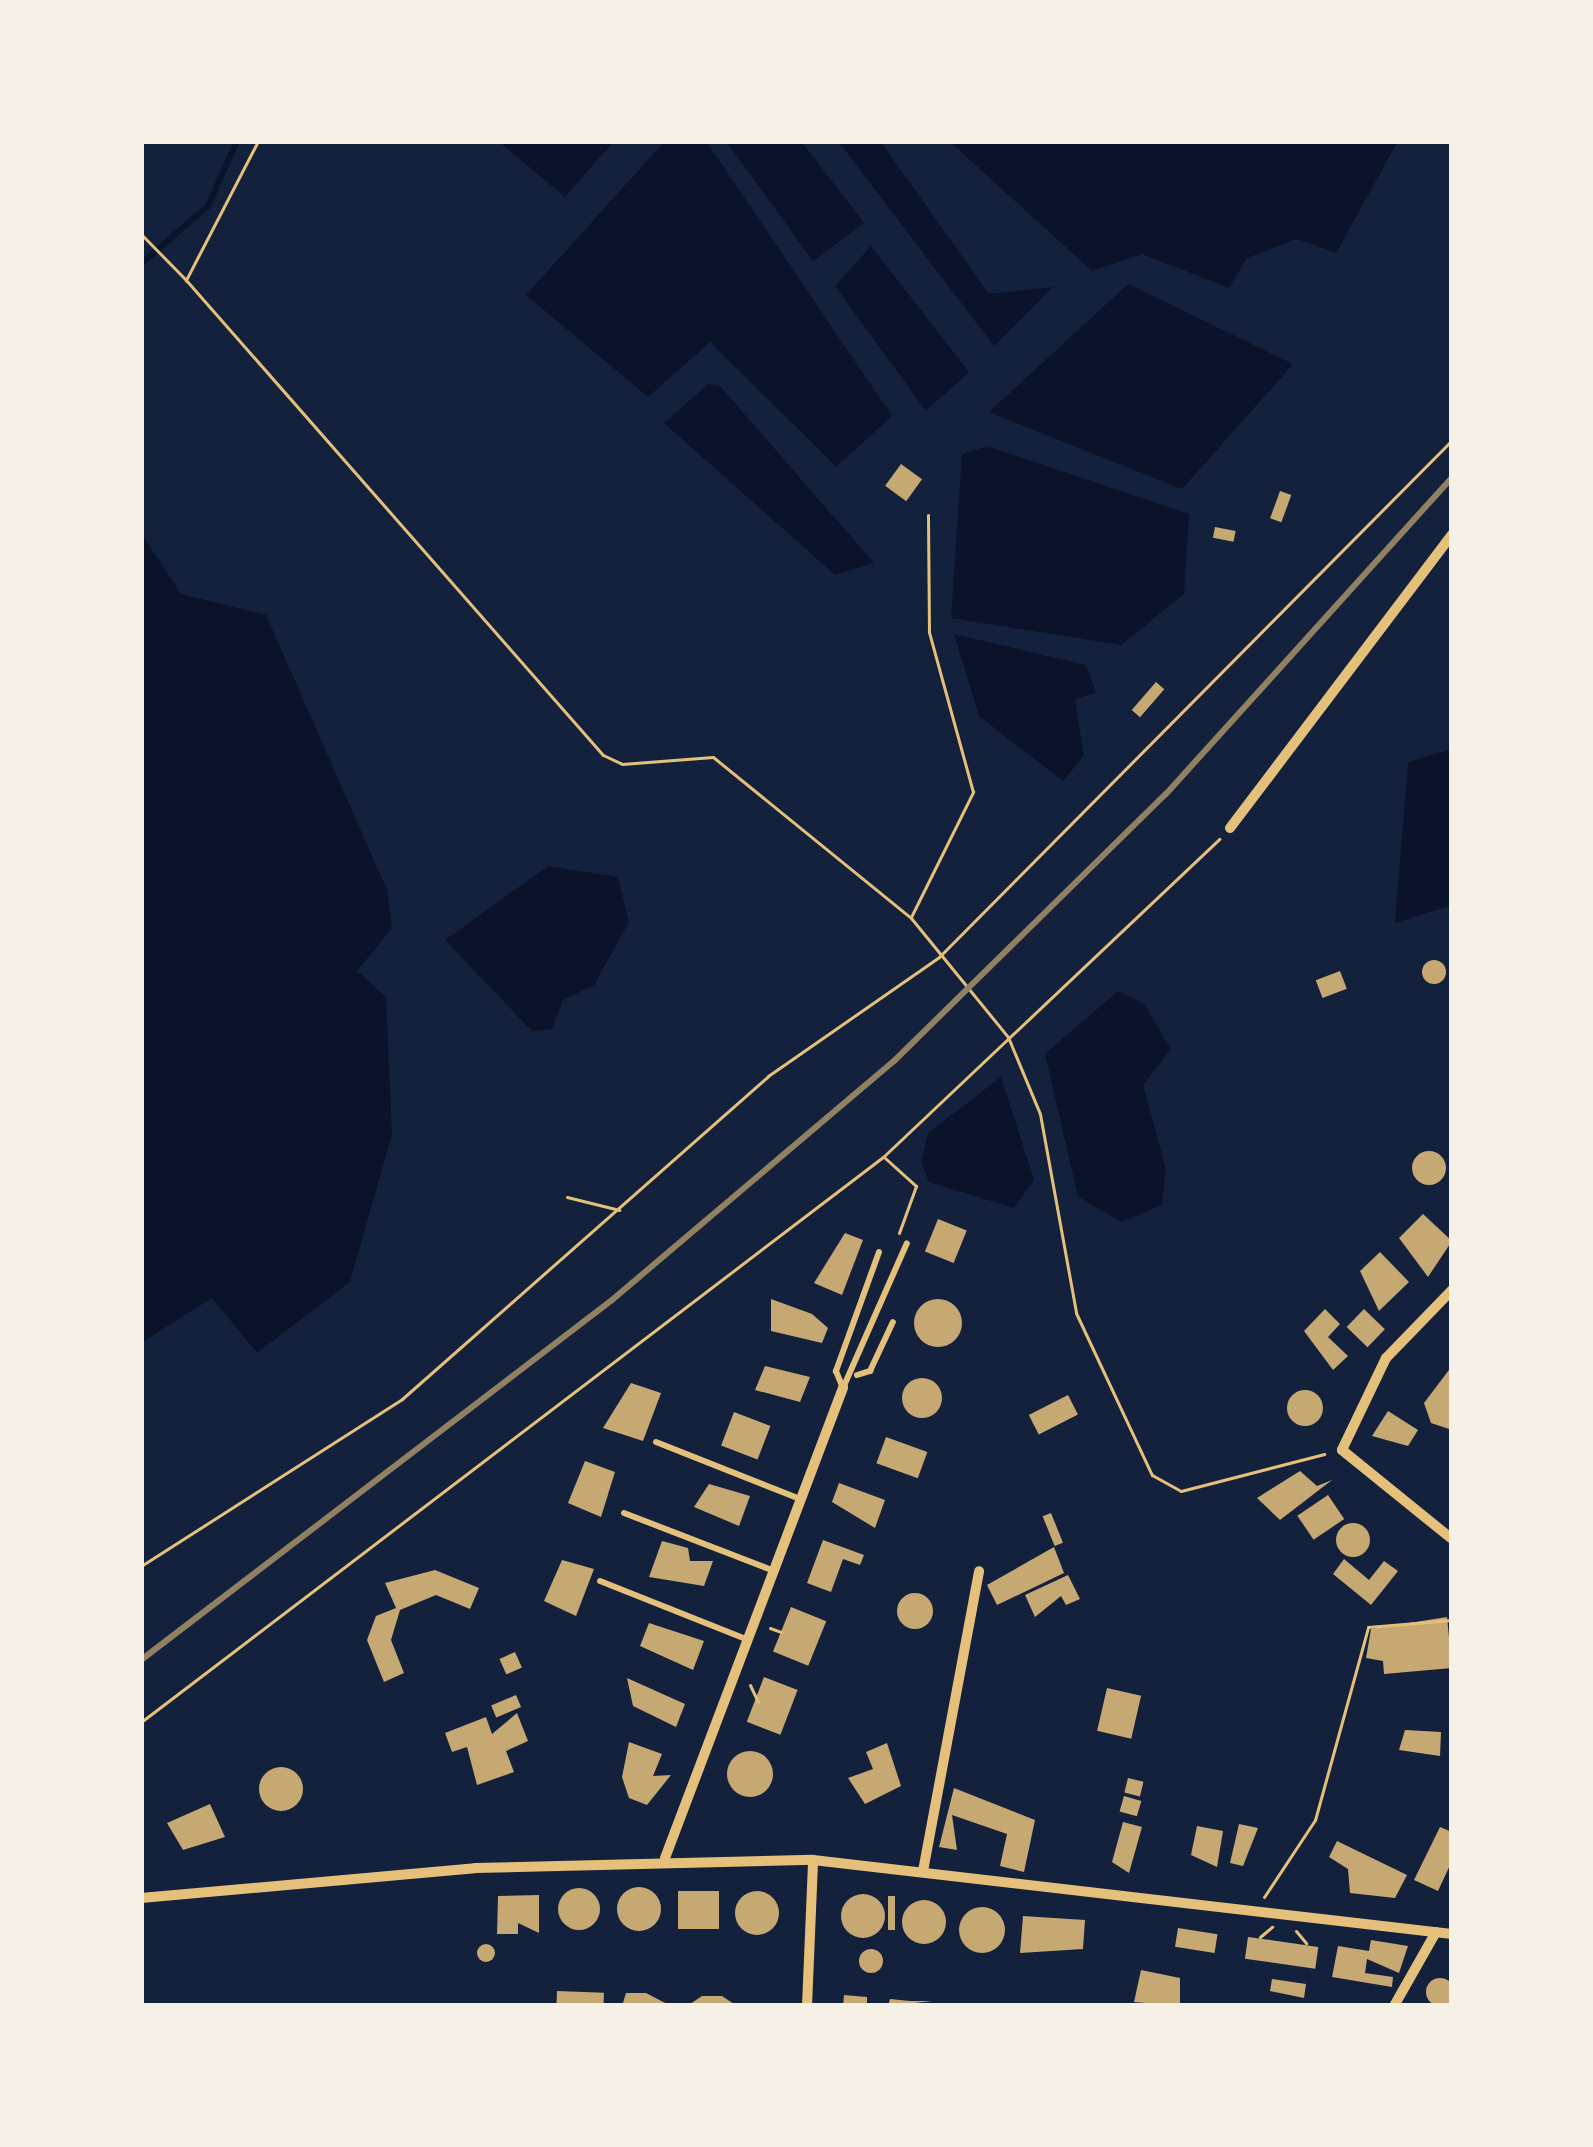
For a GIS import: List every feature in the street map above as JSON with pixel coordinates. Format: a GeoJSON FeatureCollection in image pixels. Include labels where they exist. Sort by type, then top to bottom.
{"type":"FeatureCollection","features":[{"type":"Feature","properties":{"kind":"street"},"geometry":{"type":"LineString","coordinates":[[1230,828],[1452,535]]}},
{"type":"Feature","properties":{"kind":"street"},"geometry":{"type":"LineString","coordinates":[[1452,1290],[1386,1358],[1342,1450],[1452,1539]]}},
{"type":"Feature","properties":{"kind":"street"},"geometry":{"type":"LineString","coordinates":[[665,1858],[843,1388]]}},
{"type":"Feature","properties":{"kind":"street"},"geometry":{"type":"LineString","coordinates":[[923,1871],[979,1571]]}},
{"type":"Feature","properties":{"kind":"street"},"geometry":{"type":"LineString","coordinates":[[141,1898],[665,1858],[813,1860],[1452,1934]]}},
{"type":"Feature","properties":{"kind":"street"},"geometry":{"type":"LineString","coordinates":[[807,2006],[813,1860]]}},
{"type":"Feature","properties":{"kind":"street"},"geometry":{"type":"LineString","coordinates":[[1394,2006],[1436,1933]]}},
{"type":"Feature","properties":{"kind":"lane"},"geometry":{"type":"LineString","coordinates":[[857,1375],[908,1243]]}},
{"type":"Feature","properties":{"kind":"lane"},"geometry":{"type":"LineString","coordinates":[[879,1252],[836,1371],[843,1388],[870,1371],[893,1322]]}},
{"type":"Feature","properties":{"kind":"lane"},"geometry":{"type":"LineString","coordinates":[[656,1442],[800,1499]]}},
{"type":"Feature","properties":{"kind":"lane"},"geometry":{"type":"LineString","coordinates":[[624,1513],[772,1570]]}},
{"type":"Feature","properties":{"kind":"lane"},"geometry":{"type":"LineString","coordinates":[[600,1581],[746,1639]]}},
{"type":"Feature","properties":{"kind":"path"},"geometry":{"type":"LineString","coordinates":[[186,280],[257,141]]}},
{"type":"Feature","properties":{"kind":"path"},"geometry":{"type":"LineString","coordinates":[[141,234],[603,755],[622,764],[713,757],[910,918],[1008,1037],[1040,1114],[1076,1313],[1152,1475],[1181,1491],[1342,1450]]}},
{"type":"Feature","properties":{"kind":"path"},"geometry":{"type":"LineString","coordinates":[[141,1566],[402,1399],[768,1076],[939,957],[1452,440]]}},
{"type":"Feature","properties":{"kind":"path"},"geometry":{"type":"LineString","coordinates":[[910,918],[973,792],[929,632],[928,515]]}},
{"type":"Feature","properties":{"kind":"path"},"geometry":{"type":"LineString","coordinates":[[141,1722],[884,1157],[1230,828]]}},
{"type":"Feature","properties":{"kind":"path"},"geometry":{"type":"LineString","coordinates":[[567,1197],[620,1211]]}},
{"type":"Feature","properties":{"kind":"path"},"geometry":{"type":"LineString","coordinates":[[1265,1894],[1316,1820],[1368,1627],[1452,1620]]}},
{"type":"Feature","properties":{"kind":"path"},"geometry":{"type":"LineString","coordinates":[[768,1627],[781,1632]]}},
{"type":"Feature","properties":{"kind":"path"},"geometry":{"type":"LineString","coordinates":[[749,1685],[758,1702]]}},
{"type":"Feature","properties":{"kind":"path"},"geometry":{"type":"LineString","coordinates":[[1261,1937],[1272,1926]]}},
{"type":"Feature","properties":{"kind":"path"},"geometry":{"type":"LineString","coordinates":[[1297,1930],[1306,1943]]}},
{"type":"Feature","properties":{"kind":"water"},"geometry":{"type":"Polygon","coordinates":[[[498,141],[614,141],[565,197],[498,141]]]}},
{"type":"Feature","properties":{"kind":"water"},"geometry":{"type":"Polygon","coordinates":[[[665,141],[706,141],[892,416],[836,467],[710,342],[648,397],[526,295],[665,141]]]}},
{"type":"Feature","properties":{"kind":"water"},"geometry":{"type":"Polygon","coordinates":[[[726,141],[801,141],[864,223],[813,261],[726,141]]]}},
{"type":"Feature","properties":{"kind":"water"},"geometry":{"type":"Polygon","coordinates":[[[838,141],[880,141],[989,294],[1053,287],[994,346],[838,141]]]}},
{"type":"Feature","properties":{"kind":"water"},"geometry":{"type":"Polygon","coordinates":[[[949,141],[1398,141],[1336,253],[1297,239],[1247,258],[1229,288],[1142,254],[1092,271],[949,141]]]}},
{"type":"Feature","properties":{"kind":"water"},"geometry":{"type":"Polygon","coordinates":[[[871,246],[969,372],[926,411],[835,286],[871,246]]]}},
{"type":"Feature","properties":{"kind":"water"},"geometry":{"type":"Polygon","coordinates":[[[1128,284],[1293,364],[1182,489],[989,412],[1128,284]]]}},
{"type":"Feature","properties":{"kind":"water"},"geometry":{"type":"Polygon","coordinates":[[[708,384],[720,386],[874,563],[835,575],[664,423],[708,384]]]}},
{"type":"Feature","properties":{"kind":"water"},"geometry":{"type":"Polygon","coordinates":[[[987,446],[1189,514],[1184,594],[1121,645],[951,618],[962,454],[987,446]]]}},
{"type":"Feature","properties":{"kind":"water"},"geometry":{"type":"Polygon","coordinates":[[[141,533],[181,594],[266,615],[387,890],[392,928],[357,971],[386,997],[392,1134],[350,1282],[257,1353],[212,1298],[141,1343],[141,533]]]}},
{"type":"Feature","properties":{"kind":"water"},"geometry":{"type":"Polygon","coordinates":[[[954,634],[1086,665],[1096,693],[1075,699],[1084,756],[1063,781],[979,716],[954,634]]]}},
{"type":"Feature","properties":{"kind":"water"},"geometry":{"type":"Polygon","coordinates":[[[1452,749],[1452,905],[1395,923],[1408,762],[1452,749]]]}},
{"type":"Feature","properties":{"kind":"water"},"geometry":{"type":"Polygon","coordinates":[[[548,866],[618,877],[629,922],[594,985],[563,1000],[552,1029],[532,1031],[445,940],[548,866]]]}},
{"type":"Feature","properties":{"kind":"water"},"geometry":{"type":"Polygon","coordinates":[[[1118,991],[1144,1004],[1171,1049],[1143,1085],[1166,1169],[1162,1205],[1122,1222],[1078,1197],[1045,1054],[1118,991]]]}},
{"type":"Feature","properties":{"kind":"water"},"geometry":{"type":"Polygon","coordinates":[[[1001,1077],[1034,1180],[1014,1208],[929,1182],[921,1162],[928,1133],[1001,1077]]]}},
{"type":"Feature","properties":{"kind":"building"},"geometry":{"type":"Polygon","coordinates":[[[901,464],[922,479],[906,501],[885,486],[901,464]]]}},
{"type":"Feature","properties":{"kind":"building"},"geometry":{"type":"Polygon","coordinates":[[[1280,491],[1291,495],[1281,522],[1270,518],[1280,491]]]}},
{"type":"Feature","properties":{"kind":"building"},"geometry":{"type":"Polygon","coordinates":[[[1215,527],[1236,531],[1234,542],[1213,538],[1215,527]]]}},
{"type":"Feature","properties":{"kind":"building"},"geometry":{"type":"Polygon","coordinates":[[[1156,682],[1164,689],[1140,717],[1132,710],[1156,682]]]}},
{"type":"Feature","properties":{"kind":"building"},"geometry":{"type":"Polygon","coordinates":[[[1434,960],[1443,963],[1443,981],[1434,984],[1425,981],[1422,972],[1425,963],[1434,960]]]}},
{"type":"Feature","properties":{"kind":"building"},"geometry":{"type":"Polygon","coordinates":[[[1340,971],[1347,989],[1323,998],[1316,980],[1340,971]]]}},
{"type":"Feature","properties":{"kind":"building"},"geometry":{"type":"Polygon","coordinates":[[[1429,1151],[1441,1156],[1446,1168],[1441,1180],[1429,1185],[1417,1180],[1412,1168],[1417,1156],[1429,1151]]]}},
{"type":"Feature","properties":{"kind":"building"},"geometry":{"type":"Polygon","coordinates":[[[1423,1214],[1452,1241],[1428,1277],[1399,1238],[1423,1214]]]}},
{"type":"Feature","properties":{"kind":"building"},"geometry":{"type":"Polygon","coordinates":[[[938,1219],[967,1231],[954,1263],[925,1251],[938,1219]]]}},
{"type":"Feature","properties":{"kind":"building"},"geometry":{"type":"Polygon","coordinates":[[[845,1233],[863,1240],[842,1295],[814,1283],[845,1233]]]}},
{"type":"Feature","properties":{"kind":"building"},"geometry":{"type":"Polygon","coordinates":[[[1380,1252],[1409,1282],[1379,1311],[1360,1271],[1380,1252]]]}},
{"type":"Feature","properties":{"kind":"building"},"geometry":{"type":"Polygon","coordinates":[[[771,1299],[812,1314],[828,1328],[822,1343],[771,1331],[771,1299]]]}},
{"type":"Feature","properties":{"kind":"building"},"geometry":{"type":"Polygon","coordinates":[[[938,1299],[955,1306],[962,1323],[955,1340],[938,1347],[921,1340],[914,1323],[921,1306],[938,1299]]]}},
{"type":"Feature","properties":{"kind":"building"},"geometry":{"type":"Polygon","coordinates":[[[1325,1309],[1340,1324],[1328,1337],[1348,1356],[1333,1370],[1304,1331],[1325,1309]]]}},
{"type":"Feature","properties":{"kind":"building"},"geometry":{"type":"Polygon","coordinates":[[[1364,1309],[1385,1329],[1367,1347],[1347,1327],[1364,1309]]]}},
{"type":"Feature","properties":{"kind":"building"},"geometry":{"type":"Polygon","coordinates":[[[765,1366],[810,1377],[800,1402],[755,1390],[765,1366]]]}},
{"type":"Feature","properties":{"kind":"building"},"geometry":{"type":"Polygon","coordinates":[[[1452,1366],[1452,1430],[1431,1423],[1424,1403],[1452,1366]]]}},
{"type":"Feature","properties":{"kind":"building"},"geometry":{"type":"Polygon","coordinates":[[[922,1378],[936,1384],[942,1398],[936,1412],[922,1418],[908,1412],[902,1398],[908,1384],[922,1378]]]}},
{"type":"Feature","properties":{"kind":"building"},"geometry":{"type":"Polygon","coordinates":[[[631,1383],[661,1393],[643,1441],[603,1428],[631,1383]]]}},
{"type":"Feature","properties":{"kind":"building"},"geometry":{"type":"Polygon","coordinates":[[[1305,1390],[1318,1395],[1323,1408],[1318,1421],[1305,1426],[1292,1421],[1287,1408],[1292,1395],[1305,1390]]]}},
{"type":"Feature","properties":{"kind":"building"},"geometry":{"type":"Polygon","coordinates":[[[1068,1395],[1078,1415],[1039,1435],[1029,1415],[1068,1395]]]}},
{"type":"Feature","properties":{"kind":"building"},"geometry":{"type":"Polygon","coordinates":[[[1388,1411],[1418,1430],[1408,1446],[1372,1436],[1388,1411]]]}},
{"type":"Feature","properties":{"kind":"building"},"geometry":{"type":"Polygon","coordinates":[[[734,1412],[770,1426],[758,1460],[721,1446],[734,1412]]]}},
{"type":"Feature","properties":{"kind":"building"},"geometry":{"type":"Polygon","coordinates":[[[886,1437],[927,1452],[918,1478],[876,1463],[886,1437]]]}},
{"type":"Feature","properties":{"kind":"building"},"geometry":{"type":"Polygon","coordinates":[[[585,1461],[615,1472],[601,1517],[568,1503],[585,1461]]]}},
{"type":"Feature","properties":{"kind":"building"},"geometry":{"type":"Polygon","coordinates":[[[1300,1471],[1317,1486],[1332,1480],[1280,1520],[1257,1498],[1300,1471]]]}},
{"type":"Feature","properties":{"kind":"building"},"geometry":{"type":"Polygon","coordinates":[[[839,1483],[885,1500],[875,1528],[832,1502],[839,1483]]]}},
{"type":"Feature","properties":{"kind":"building"},"geometry":{"type":"Polygon","coordinates":[[[709,1484],[750,1496],[739,1526],[694,1507],[709,1484]]]}},
{"type":"Feature","properties":{"kind":"building"},"geometry":{"type":"Polygon","coordinates":[[[1328,1495],[1344,1519],[1314,1540],[1297,1516],[1328,1495]]]}},
{"type":"Feature","properties":{"kind":"building"},"geometry":{"type":"Polygon","coordinates":[[[1051,1513],[1063,1543],[1055,1546],[1043,1516],[1051,1513]]]}},
{"type":"Feature","properties":{"kind":"building"},"geometry":{"type":"Polygon","coordinates":[[[1353,1523],[1365,1528],[1370,1540],[1365,1552],[1353,1557],[1341,1552],[1336,1540],[1341,1528],[1353,1523]]]}},
{"type":"Feature","properties":{"kind":"building"},"geometry":{"type":"Polygon","coordinates":[[[823,1540],[864,1555],[860,1565],[843,1559],[831,1592],[807,1583],[823,1540]]]}},
{"type":"Feature","properties":{"kind":"building"},"geometry":{"type":"Polygon","coordinates":[[[662,1541],[688,1548],[690,1561],[713,1561],[704,1586],[649,1577],[662,1541]]]}},
{"type":"Feature","properties":{"kind":"building"},"geometry":{"type":"Polygon","coordinates":[[[1054,1547],[1064,1573],[997,1605],[987,1585],[1054,1547]]]}},
{"type":"Feature","properties":{"kind":"building"},"geometry":{"type":"Polygon","coordinates":[[[1344,1559],[1369,1580],[1384,1561],[1398,1571],[1371,1605],[1333,1574],[1344,1559]]]}},
{"type":"Feature","properties":{"kind":"building"},"geometry":{"type":"Polygon","coordinates":[[[562,1560],[594,1569],[576,1616],[544,1601],[562,1560]]]}},
{"type":"Feature","properties":{"kind":"building"},"geometry":{"type":"Polygon","coordinates":[[[435,1570],[479,1588],[470,1609],[436,1595],[400,1610],[391,1640],[404,1673],[384,1682],[367,1640],[376,1616],[396,1608],[385,1583],[435,1570]]]}},
{"type":"Feature","properties":{"kind":"building"},"geometry":{"type":"Polygon","coordinates":[[[1068,1575],[1080,1599],[1066,1605],[1061,1596],[1035,1617],[1025,1595],[1068,1575]]]}},
{"type":"Feature","properties":{"kind":"building"},"geometry":{"type":"Polygon","coordinates":[[[915,1593],[928,1598],[933,1611],[928,1624],[915,1629],[902,1624],[897,1611],[902,1598],[915,1593]]]}},
{"type":"Feature","properties":{"kind":"building"},"geometry":{"type":"Polygon","coordinates":[[[791,1607],[826,1621],[808,1666],[773,1652],[791,1607]]]}},
{"type":"Feature","properties":{"kind":"building"},"geometry":{"type":"Polygon","coordinates":[[[1447,1617],[1452,1668],[1384,1674],[1383,1661],[1366,1658],[1371,1629],[1447,1617]]]}},
{"type":"Feature","properties":{"kind":"building"},"geometry":{"type":"Polygon","coordinates":[[[649,1623],[704,1641],[693,1670],[640,1646],[649,1623]]]}},
{"type":"Feature","properties":{"kind":"building"},"geometry":{"type":"Polygon","coordinates":[[[515,1652],[522,1668],[506,1674],[499,1659],[515,1652]]]}},
{"type":"Feature","properties":{"kind":"building"},"geometry":{"type":"Polygon","coordinates":[[[764,1677],[798,1690],[780,1735],[747,1722],[764,1677]]]}},
{"type":"Feature","properties":{"kind":"building"},"geometry":{"type":"Polygon","coordinates":[[[627,1678],[685,1704],[676,1727],[633,1706],[627,1678]]]}},
{"type":"Feature","properties":{"kind":"building"},"geometry":{"type":"Polygon","coordinates":[[[1107,1688],[1141,1696],[1131,1739],[1097,1731],[1107,1688]]]}},
{"type":"Feature","properties":{"kind":"building"},"geometry":{"type":"Polygon","coordinates":[[[516,1695],[521,1707],[496,1718],[491,1706],[516,1695]]]}},
{"type":"Feature","properties":{"kind":"building"},"geometry":{"type":"Polygon","coordinates":[[[517,1713],[528,1741],[506,1751],[514,1772],[477,1785],[467,1747],[452,1752],[445,1733],[486,1717],[492,1734],[517,1713]]]}},
{"type":"Feature","properties":{"kind":"building"},"geometry":{"type":"Polygon","coordinates":[[[1405,1730],[1441,1732],[1440,1756],[1399,1750],[1405,1730]]]}},
{"type":"Feature","properties":{"kind":"building"},"geometry":{"type":"Polygon","coordinates":[[[629,1742],[662,1754],[653,1776],[671,1775],[647,1805],[629,1798],[622,1777],[629,1742]]]}},
{"type":"Feature","properties":{"kind":"building"},"geometry":{"type":"Polygon","coordinates":[[[887,1743],[901,1786],[865,1804],[848,1778],[873,1769],[866,1752],[887,1743]]]}},
{"type":"Feature","properties":{"kind":"building"},"geometry":{"type":"Polygon","coordinates":[[[750,1751],[766,1758],[773,1774],[766,1790],[750,1797],[734,1790],[727,1774],[734,1758],[750,1751]]]}},
{"type":"Feature","properties":{"kind":"building"},"geometry":{"type":"Polygon","coordinates":[[[281,1767],[296,1774],[303,1789],[296,1804],[281,1811],[266,1804],[259,1789],[266,1774],[281,1767]]]}},
{"type":"Feature","properties":{"kind":"building"},"geometry":{"type":"Polygon","coordinates":[[[1128,1778],[1144,1782],[1140,1796],[1124,1793],[1128,1778]]]}},
{"type":"Feature","properties":{"kind":"building"},"geometry":{"type":"Polygon","coordinates":[[[954,1788],[1035,1820],[1024,1872],[1000,1866],[1007,1834],[952,1815],[957,1850],[939,1847],[954,1788]]]}},
{"type":"Feature","properties":{"kind":"building"},"geometry":{"type":"Polygon","coordinates":[[[1124,1796],[1141,1801],[1137,1816],[1120,1811],[1124,1796]]]}},
{"type":"Feature","properties":{"kind":"building"},"geometry":{"type":"Polygon","coordinates":[[[210,1804],[225,1837],[183,1850],[167,1823],[210,1804]]]}},
{"type":"Feature","properties":{"kind":"building"},"geometry":{"type":"Polygon","coordinates":[[[1123,1822],[1142,1827],[1129,1873],[1112,1862],[1123,1822]]]}},
{"type":"Feature","properties":{"kind":"building"},"geometry":{"type":"Polygon","coordinates":[[[1239,1824],[1258,1828],[1243,1866],[1230,1863],[1239,1824]]]}},
{"type":"Feature","properties":{"kind":"building"},"geometry":{"type":"Polygon","coordinates":[[[1197,1826],[1223,1831],[1217,1867],[1191,1855],[1197,1826]]]}},
{"type":"Feature","properties":{"kind":"building"},"geometry":{"type":"Polygon","coordinates":[[[1440,1827],[1452,1832],[1452,1861],[1438,1891],[1414,1880],[1440,1827]]]}},
{"type":"Feature","properties":{"kind":"building"},"geometry":{"type":"Polygon","coordinates":[[[1337,1841],[1407,1875],[1395,1898],[1350,1893],[1348,1869],[1329,1857],[1337,1841]]]}},
{"type":"Feature","properties":{"kind":"building"},"geometry":{"type":"Polygon","coordinates":[[[639,1887],[655,1893],[661,1909],[655,1925],[639,1931],[623,1925],[617,1909],[623,1893],[639,1887]]]}},
{"type":"Feature","properties":{"kind":"building"},"geometry":{"type":"Polygon","coordinates":[[[579,1888],[594,1894],[600,1909],[594,1924],[579,1930],[564,1924],[558,1909],[564,1894],[579,1888]]]}},
{"type":"Feature","properties":{"kind":"building"},"geometry":{"type":"Polygon","coordinates":[[[678,1891],[719,1891],[719,1929],[678,1929],[678,1891]]]}},
{"type":"Feature","properties":{"kind":"building"},"geometry":{"type":"Polygon","coordinates":[[[757,1891],[772,1898],[779,1913],[772,1928],[757,1935],[742,1928],[735,1913],[742,1898],[757,1891]]]}},
{"type":"Feature","properties":{"kind":"building"},"geometry":{"type":"Polygon","coordinates":[[[863,1894],[879,1900],[885,1916],[879,1932],[863,1938],[847,1932],[841,1916],[847,1900],[863,1894]]]}},
{"type":"Feature","properties":{"kind":"building"},"geometry":{"type":"Polygon","coordinates":[[[539,1895],[539,1933],[518,1923],[518,1934],[497,1934],[498,1896],[539,1895]]]}},
{"type":"Feature","properties":{"kind":"building"},"geometry":{"type":"Polygon","coordinates":[[[888,1896],[895,1896],[895,1930],[888,1930],[888,1896]]]}},
{"type":"Feature","properties":{"kind":"building"},"geometry":{"type":"Polygon","coordinates":[[[924,1900],[940,1906],[946,1922],[940,1938],[924,1944],[908,1938],[902,1922],[908,1906],[924,1900]]]}},
{"type":"Feature","properties":{"kind":"building"},"geometry":{"type":"Polygon","coordinates":[[[982,1907],[998,1914],[1005,1930],[998,1946],[982,1953],[966,1946],[959,1930],[966,1914],[982,1907]]]}},
{"type":"Feature","properties":{"kind":"building"},"geometry":{"type":"Polygon","coordinates":[[[1023,1916],[1085,1920],[1083,1949],[1020,1953],[1023,1916]]]}},
{"type":"Feature","properties":{"kind":"building"},"geometry":{"type":"Polygon","coordinates":[[[1178,1928],[1218,1934],[1215,1953],[1175,1947],[1178,1928]]]}},
{"type":"Feature","properties":{"kind":"building"},"geometry":{"type":"Polygon","coordinates":[[[1248,1937],[1318,1947],[1315,1969],[1245,1959],[1248,1937]]]}},
{"type":"Feature","properties":{"kind":"building"},"geometry":{"type":"Polygon","coordinates":[[[1371,1940],[1408,1946],[1399,1973],[1367,1959],[1365,1973],[1393,1977],[1392,1987],[1332,1977],[1338,1946],[1369,1951],[1371,1940]]]}},
{"type":"Feature","properties":{"kind":"building"},"geometry":{"type":"Polygon","coordinates":[[[486,1944],[495,1953],[486,1962],[477,1953],[486,1944]]]}},
{"type":"Feature","properties":{"kind":"building"},"geometry":{"type":"Polygon","coordinates":[[[871,1949],[883,1961],[871,1973],[859,1961],[871,1949]]]}},
{"type":"Feature","properties":{"kind":"building"},"geometry":{"type":"Polygon","coordinates":[[[1141,1970],[1180,1978],[1180,2006],[1134,2002],[1141,1970]]]}},
{"type":"Feature","properties":{"kind":"building"},"geometry":{"type":"Polygon","coordinates":[[[1440,1978],[1450,1982],[1454,1992],[1450,2002],[1440,2006],[1430,2002],[1426,1992],[1430,1982],[1440,1978]]]}},
{"type":"Feature","properties":{"kind":"building"},"geometry":{"type":"Polygon","coordinates":[[[1272,1979],[1306,1984],[1304,1998],[1270,1991],[1272,1979]]]}},
{"type":"Feature","properties":{"kind":"building"},"geometry":{"type":"Polygon","coordinates":[[[557,1991],[604,1993],[604,2006],[556,2006],[557,1991]]]}},
{"type":"Feature","properties":{"kind":"building"},"geometry":{"type":"Polygon","coordinates":[[[626,1993],[646,1993],[671,2006],[622,2006],[626,1993]]]}},
{"type":"Feature","properties":{"kind":"building"},"geometry":{"type":"Polygon","coordinates":[[[844,1995],[867,1997],[867,2006],[843,2006],[844,1995]]]}},
{"type":"Feature","properties":{"kind":"building"},"geometry":{"type":"Polygon","coordinates":[[[702,1996],[722,1996],[737,2006],[687,2006],[702,1996]]]}},
{"type":"Feature","properties":{"kind":"building"},"geometry":{"type":"Polygon","coordinates":[[[890,1999],[910,2001],[932,2001],[888,2006],[890,1999]]]}},
{"type":"Feature","properties":{"kind":"waterway"},"geometry":{"type":"LineString","coordinates":[[141,264],[208,206],[237,141]]}},
{"type":"Feature","properties":{"kind":"railway"},"geometry":{"type":"LineString","coordinates":[[141,1660],[612,1300],[894,1061],[1166,794],[1452,478]]}}]}
